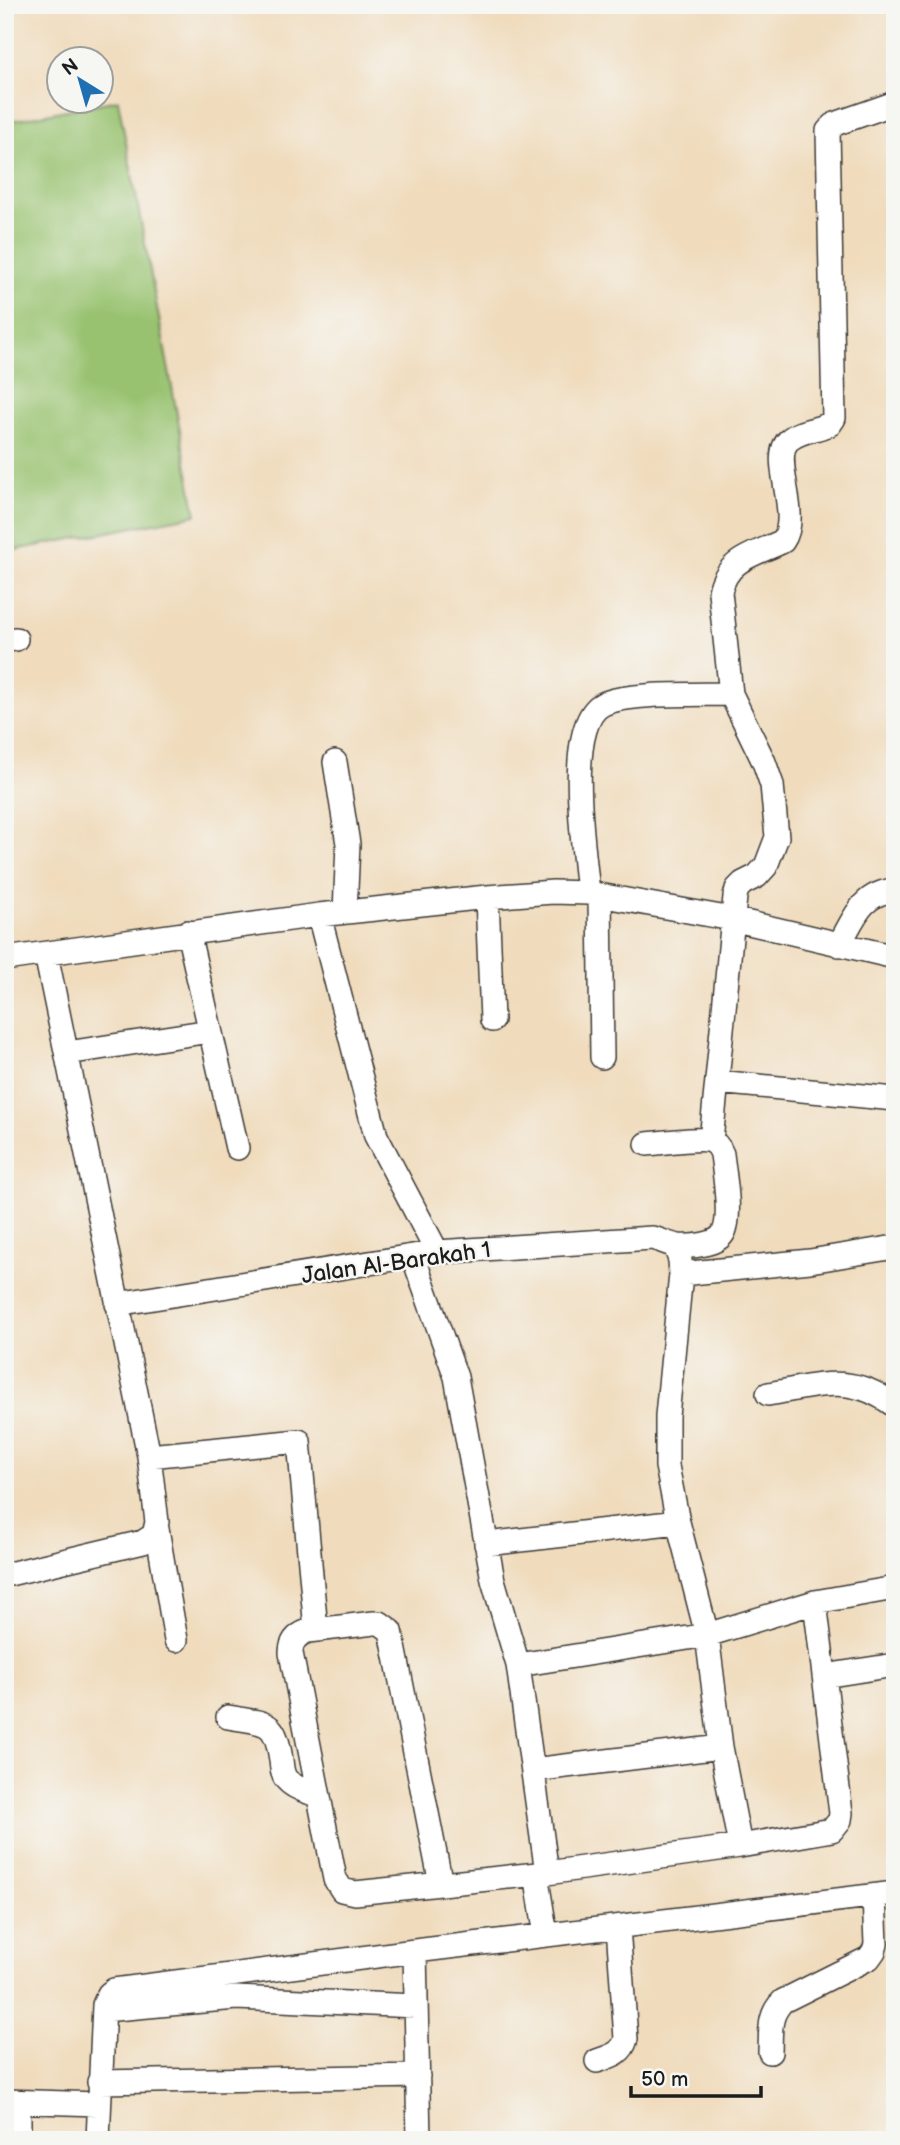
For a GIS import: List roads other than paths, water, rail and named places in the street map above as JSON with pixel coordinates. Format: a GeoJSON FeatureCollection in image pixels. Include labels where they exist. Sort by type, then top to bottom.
{"type":"FeatureCollection","features":[{"type":"Feature","properties":{"kind":"street"},"geometry":{"type":"LineString","coordinates":[[711,1141],[737,889],[757,876],[766,866],[777,838],[772,785],[764,762],[731,694],[720,592],[723,578],[734,564],[783,541],[788,533],[790,517],[783,448],[792,437],[830,424],[834,418],[828,131],[835,124],[895,103]]}},
{"type":"Feature","properties":{"kind":"street"},"geometry":{"type":"LineString","coordinates":[[602,1057],[594,894],[578,766],[588,718],[596,708],[606,702],[626,698],[731,694]]}},
{"type":"Feature","properties":{"kind":"street"},"geometry":{"type":"LineString","coordinates":[[335,762],[348,844],[345,912]]}},
{"type":"Feature","properties":{"kind":"street"},"geometry":{"type":"LineString","coordinates":[[839,945],[868,899],[880,891],[895,890]]}},
{"type":"Feature","properties":{"kind":"street"},"geometry":{"type":"LineString","coordinates":[[5,959],[319,915],[553,892],[594,894],[732,919],[895,957]]}},
{"type":"Feature","properties":{"kind":"street"},"geometry":{"type":"LineString","coordinates":[[487,897],[492,1020]]}},
{"type":"Feature","properties":{"kind":"street"},"geometry":{"type":"LineString","coordinates":[[319,915],[376,1136],[437,1252]]}},
{"type":"Feature","properties":{"kind":"street"},"geometry":{"type":"LineString","coordinates":[[188,932],[237,1148]]}},
{"type":"Feature","properties":{"kind":"street"},"geometry":{"type":"LineString","coordinates":[[46,954],[149,1456],[157,1529],[176,1640]]}},
{"type":"Feature","properties":{"kind":"street"},"geometry":{"type":"LineString","coordinates":[[66,1053],[210,1031]]}},
{"type":"Feature","properties":{"kind":"street"},"geometry":{"type":"LineString","coordinates":[[717,1082],[895,1099]]}},
{"type":"Feature","properties":{"kind":"street"},"geometry":{"type":"LineString","coordinates":[[648,1144],[711,1141],[722,1154],[727,1218],[724,1233],[696,1246],[675,1246],[681,1274],[666,1444],[667,1466],[678,1522],[708,1635],[721,1746],[740,1846]]}},
{"type":"Feature","properties":{"kind":"street","name":"Jalan Al-Barakah 1"},"geometry":{"type":"LineString","coordinates":[[117,1304],[437,1252],[652,1238],[675,1246]]}},
{"type":"Feature","properties":{"kind":"street"},"geometry":{"type":"LineString","coordinates":[[681,1274],[810,1261],[895,1247]]}},
{"type":"Feature","properties":{"kind":"street"},"geometry":{"type":"LineString","coordinates":[[414,1256],[456,1377],[493,1580],[518,1665],[533,1770],[546,1935]]}},
{"type":"Feature","properties":{"kind":"street"},"geometry":{"type":"LineString","coordinates":[[768,1394],[837,1382],[857,1385],[895,1406]]}},
{"type":"Feature","properties":{"kind":"street"},"geometry":{"type":"LineString","coordinates":[[149,1456],[299,1441],[316,1630]]}},
{"type":"Feature","properties":{"kind":"street"},"geometry":{"type":"LineString","coordinates":[[486,1544],[678,1522]]}},
{"type":"Feature","properties":{"kind":"street"},"geometry":{"type":"LineString","coordinates":[[5,1575],[143,1542],[157,1529]]}},
{"type":"Feature","properties":{"kind":"street"},"geometry":{"type":"LineString","coordinates":[[518,1665],[708,1635],[814,1602],[895,1588]]}},
{"type":"Feature","properties":{"kind":"street"},"geometry":{"type":"LineString","coordinates":[[441,1884],[391,1631],[380,1623],[373,1623],[298,1635],[291,1647],[335,1879],[342,1890],[355,1894],[542,1873],[740,1846],[825,1833],[837,1826],[841,1813],[814,1602]]}},
{"type":"Feature","properties":{"kind":"street"},"geometry":{"type":"LineString","coordinates":[[824,1676],[895,1665]]}},
{"type":"Feature","properties":{"kind":"street"},"geometry":{"type":"LineString","coordinates":[[228,1717],[264,1724],[273,1731],[278,1738],[285,1779],[319,1796]]}},
{"type":"Feature","properties":{"kind":"street"},"geometry":{"type":"LineString","coordinates":[[533,1770],[721,1746]]}},
{"type":"Feature","properties":{"kind":"street"},"geometry":{"type":"LineString","coordinates":[[98,2140],[104,2010],[109,1994],[120,1988],[885,1895],[874,1951],[869,1958],[783,2001],[775,2008],[770,2052]]}},
{"type":"Feature","properties":{"kind":"street"},"geometry":{"type":"LineString","coordinates":[[597,2061],[617,2054],[623,2048],[625,2039],[618,1927]]}},
{"type":"Feature","properties":{"kind":"street"},"geometry":{"type":"LineString","coordinates":[[415,1951],[419,2140]]}},
{"type":"Feature","properties":{"kind":"street"},"geometry":{"type":"LineString","coordinates":[[104,2010],[236,1998],[416,2007]]}},
{"type":"Feature","properties":{"kind":"street"},"geometry":{"type":"LineString","coordinates":[[19,2140],[12,2101],[99,2093],[418,2076]]}}]}
